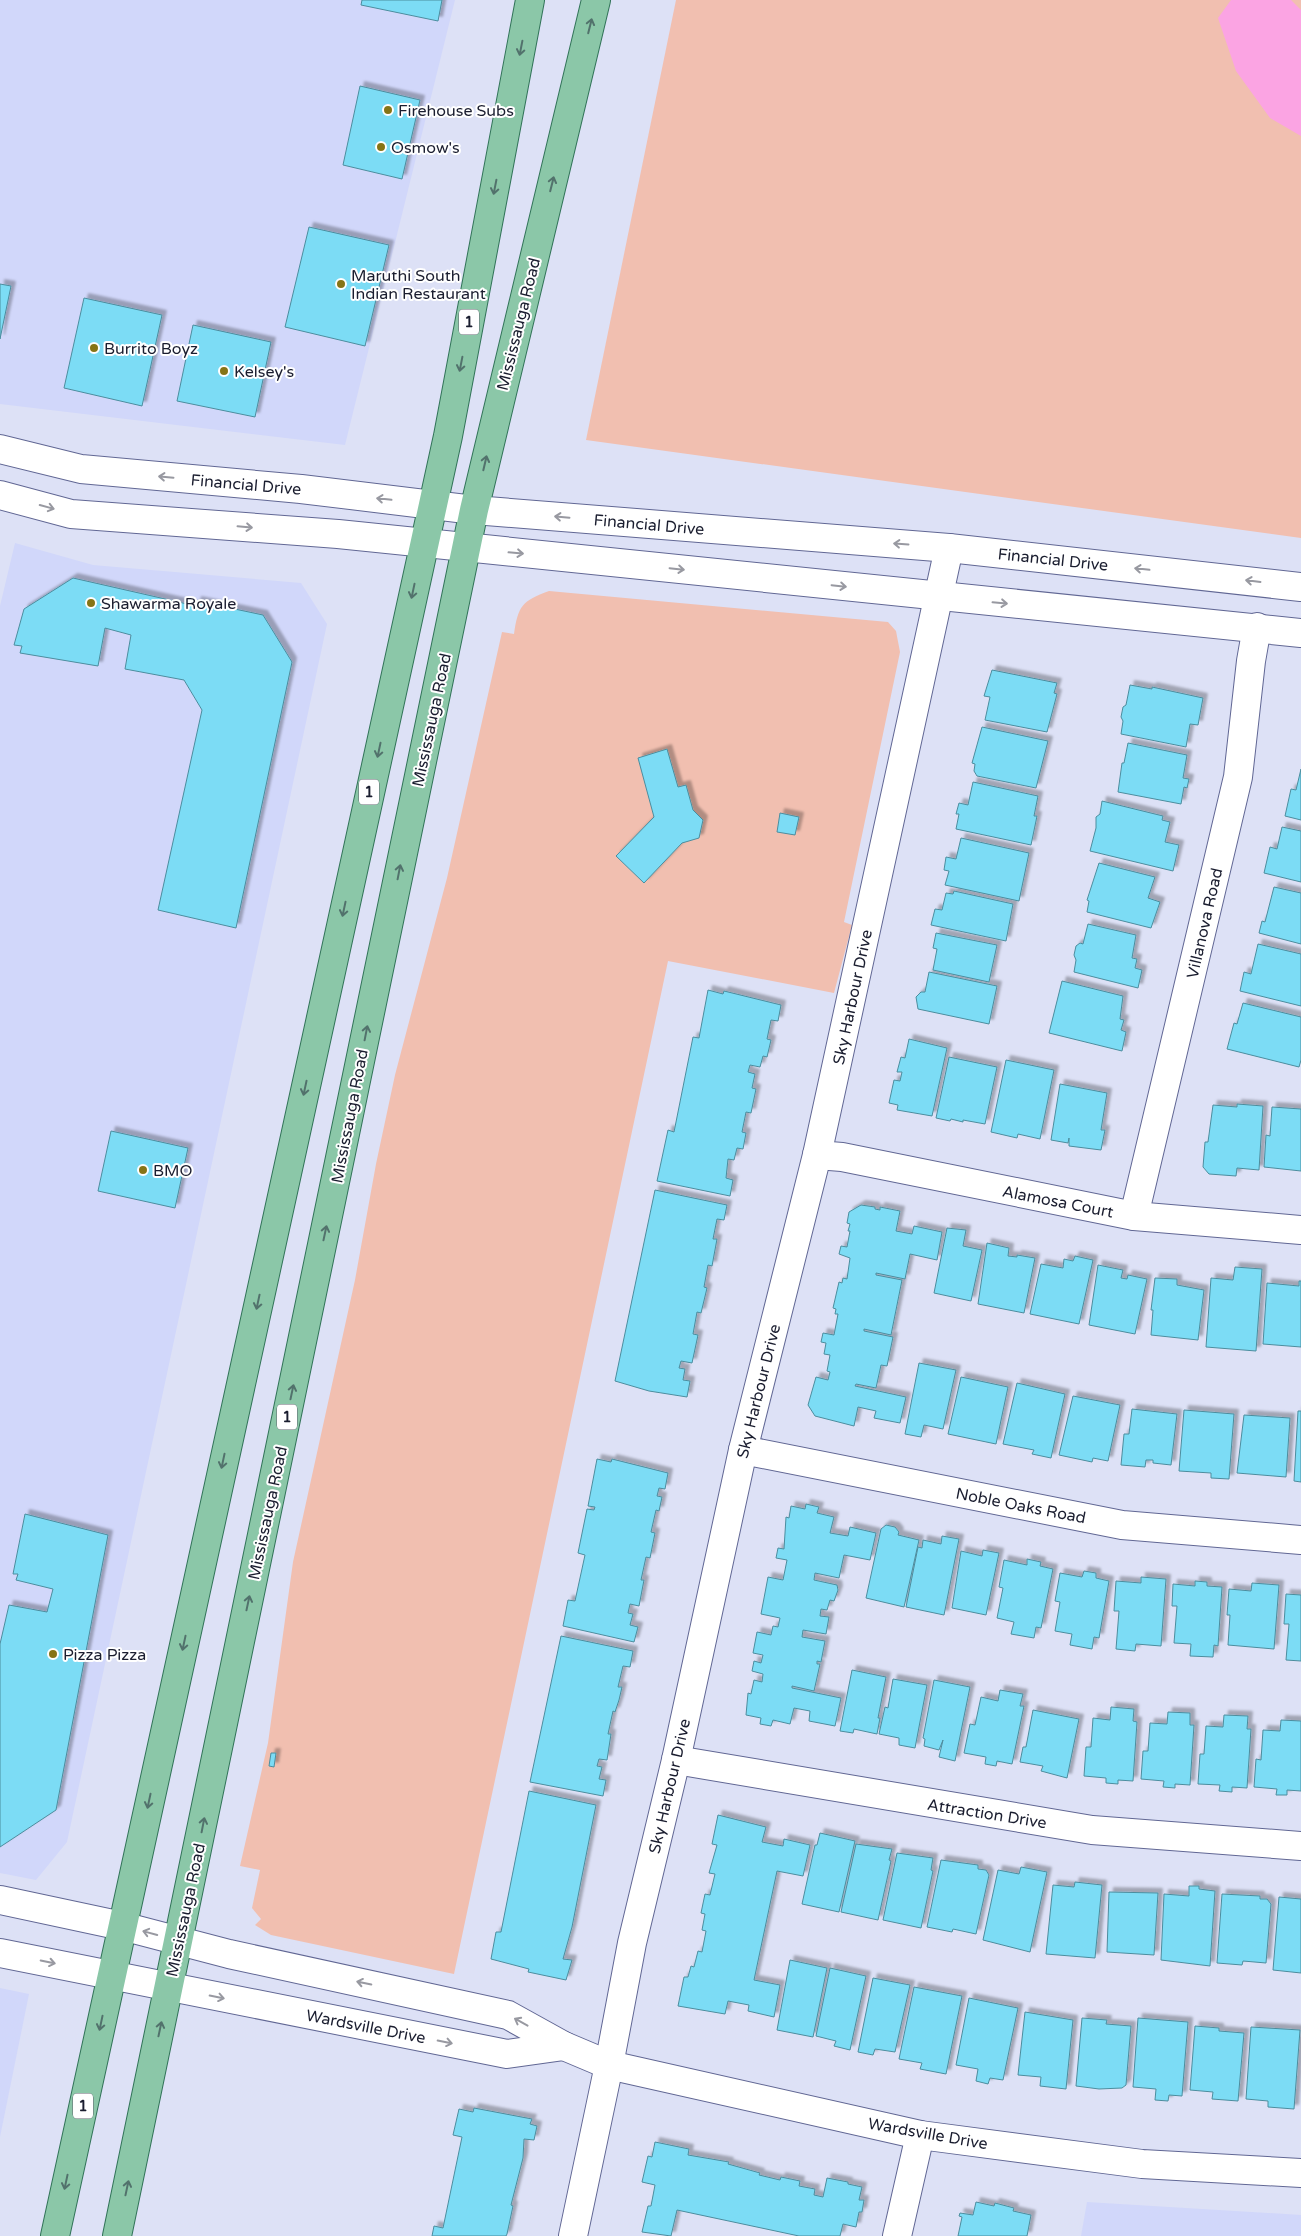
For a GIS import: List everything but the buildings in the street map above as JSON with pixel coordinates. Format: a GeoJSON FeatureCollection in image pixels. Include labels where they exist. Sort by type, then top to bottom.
{"type":"FeatureCollection","features":[{"type":"Feature","properties":{"kind":"main road","name":"1"},"geometry":{"type":"LineString","coordinates":[[55,2236],[448,436],[530,0]]}},
{"type":"Feature","properties":{"kind":"main road","name":"Mississauga Road"},"geometry":{"type":"LineString","coordinates":[[117,2236],[474,510],[596,0]]}},
{"type":"Feature","properties":{"kind":"street","name":"Financial Drive"},"geometry":{"type":"LineString","coordinates":[[1,454],[81,469],[302,489],[474,510],[949,548],[1301,586]]}},
{"type":"Feature","properties":{"kind":"street"},"geometry":{"type":"LineString","coordinates":[[0,495],[71,514],[338,534],[938,597],[1301,632]]}},
{"type":"Feature","properties":{"kind":"street","name":"Sky Harbour Drive"},"geometry":{"type":"LineString","coordinates":[[573,2236],[609,2066],[632,1943],[676,1760],[744,1450],[817,1155],[949,548]]}},
{"type":"Feature","properties":{"kind":"street","name":"Villanova Road"},"geometry":{"type":"LineString","coordinates":[[1134,1216],[1238,777],[1251,661],[1257,627]]}},
{"type":"Feature","properties":{"kind":"street","name":"Alamosa Court"},"geometry":{"type":"LineString","coordinates":[[817,1155],[842,1157],[1134,1216],[1301,1230]]}},
{"type":"Feature","properties":{"kind":"street","name":"Noble Oaks Road"},"geometry":{"type":"LineString","coordinates":[[744,1450],[1122,1525],[1301,1540]]}},
{"type":"Feature","properties":{"kind":"street","name":"Attraction Drive"},"geometry":{"type":"LineString","coordinates":[[676,1760],[1092,1830],[1301,1846]]}},
{"type":"Feature","properties":{"kind":"street","name":"Wardsville Drive"},"geometry":{"type":"LineString","coordinates":[[0,1900],[122,1926],[179,1941],[508,2015],[564,2046],[609,2066],[920,2135],[1142,2164],[1301,2173]]}},
{"type":"Feature","properties":{"kind":"street","name":"Wardsville Drive"},"geometry":{"type":"LineString","coordinates":[[0,1953],[507,2054],[564,2046]]}},
{"type":"Feature","properties":{"kind":"street"},"geometry":{"type":"LineString","coordinates":[[897,2236],[920,2135]]}},
{"type":"Feature","properties":{"kind":"shaded area"},"geometry":{"type":"Polygon","coordinates":[[[0,0],[455,0],[345,445],[0,404],[0,0]]]}},
{"type":"Feature","properties":{"kind":"shaded area"},"geometry":{"type":"Polygon","coordinates":[[[676,0],[1301,0],[1301,538],[586,440],[676,0]]]}},
{"type":"Feature","properties":{"kind":"shaded area"},"geometry":{"type":"Polygon","coordinates":[[[1231,0],[1291,0],[1301,10],[1301,136],[1270,118],[1236,71],[1218,18],[1231,0]]]}},
{"type":"Feature","properties":{"kind":"shaded area"},"geometry":{"type":"Polygon","coordinates":[[[15,543],[93,565],[301,583],[327,624],[67,1842],[36,1880],[0,1873],[0,606],[15,543]]]}},
{"type":"Feature","properties":{"kind":"shaded area"},"geometry":{"type":"Polygon","coordinates":[[[549,591],[888,622],[896,631],[900,652],[844,922],[852,925],[834,993],[668,961],[454,1974],[271,1935],[255,1925],[261,1919],[252,1908],[260,1870],[240,1866],[268,1743],[293,1562],[355,1280],[376,1164],[395,1075],[447,878],[502,632],[514,634],[517,617],[523,606],[533,598],[549,591]]]}},
{"type":"Feature","properties":{"kind":"shaded area"},"geometry":{"type":"Polygon","coordinates":[[[0,1988],[29,1994],[0,2137],[0,1988]]]}},
{"type":"Feature","properties":{"kind":"shaded area"},"geometry":{"type":"Polygon","coordinates":[[[1087,2202],[1301,2215],[1301,2236],[1081,2236],[1087,2202]]]}},
{"type":"Feature","properties":{"kind":"place","name":"Firehouse Subs"},"geometry":{"type":"Point","coordinates":[388,110]}},
{"type":"Feature","properties":{"kind":"place","name":"Osmow's"},"geometry":{"type":"Point","coordinates":[381,147]}},
{"type":"Feature","properties":{"kind":"place","name":"Maruthi South Indian Restaurant"},"geometry":{"type":"Point","coordinates":[341,284]}},
{"type":"Feature","properties":{"kind":"place","name":"Burrito Boyz"},"geometry":{"type":"Point","coordinates":[94,348]}},
{"type":"Feature","properties":{"kind":"place","name":"Kelsey's"},"geometry":{"type":"Point","coordinates":[224,371]}},
{"type":"Feature","properties":{"kind":"place","name":"Shawarma Royale"},"geometry":{"type":"Point","coordinates":[91,603]}},
{"type":"Feature","properties":{"kind":"place","name":"BMO"},"geometry":{"type":"Point","coordinates":[143,1170]}},
{"type":"Feature","properties":{"kind":"place","name":"Pizza Pizza"},"geometry":{"type":"Point","coordinates":[53,1654]}}]}
